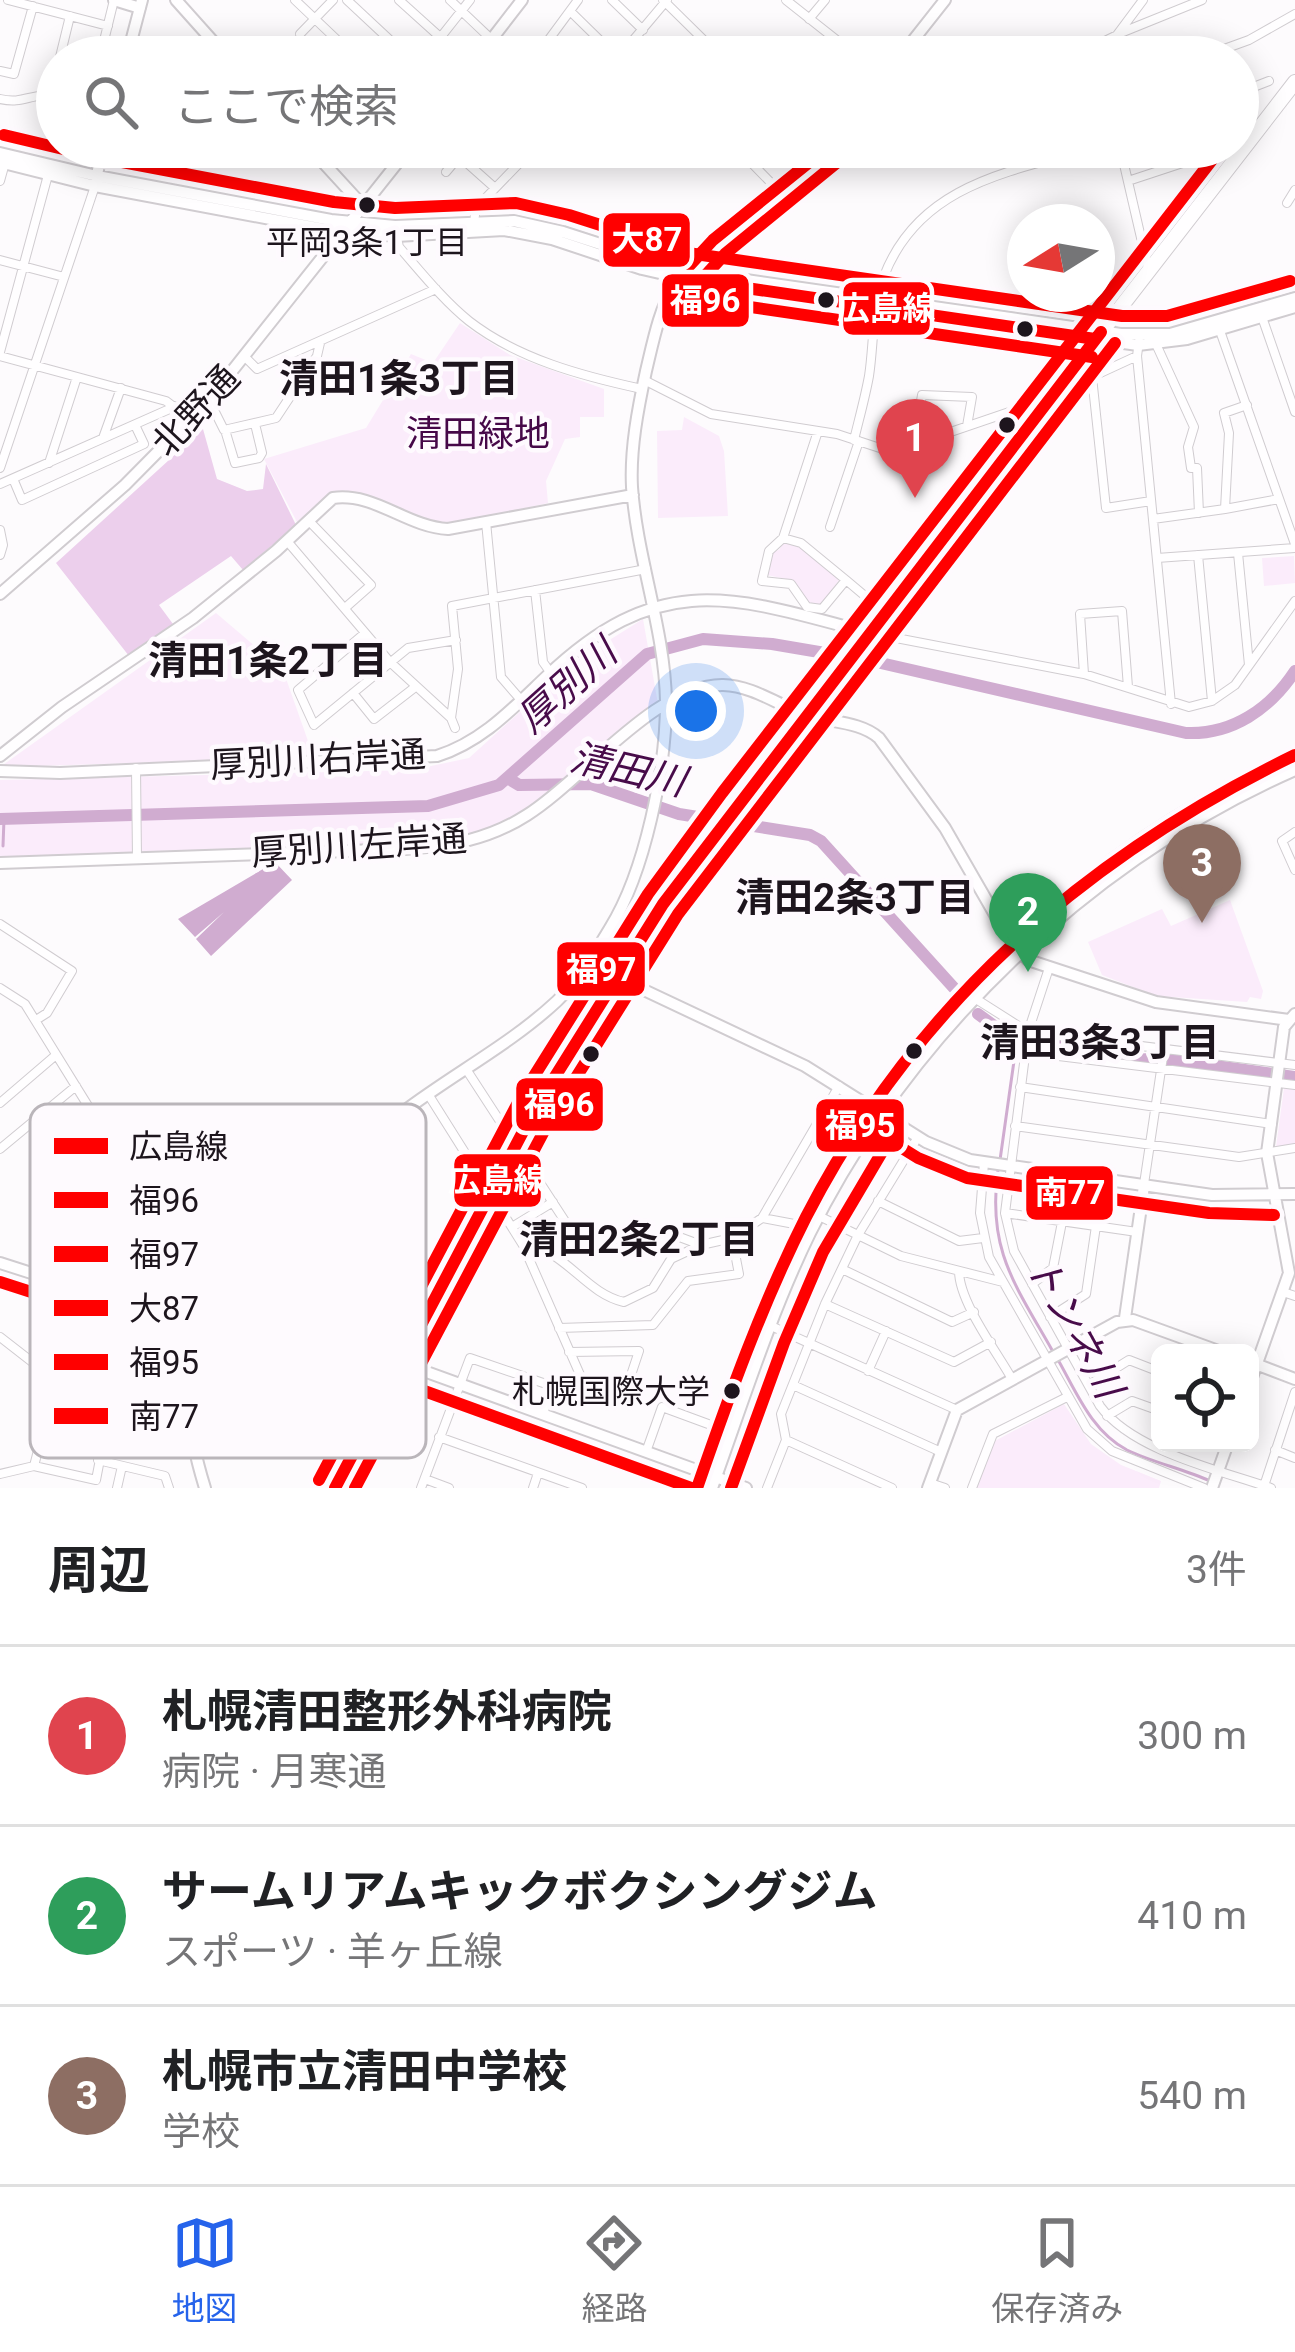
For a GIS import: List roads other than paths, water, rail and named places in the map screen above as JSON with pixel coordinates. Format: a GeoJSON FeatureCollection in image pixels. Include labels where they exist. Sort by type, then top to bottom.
{"type":"FeatureCollection","features":[{"type":"Feature","properties":{"kind":"highway"},"geometry":{"type":"LineString","coordinates":[[1259,129],[1295,82]]}},
{"type":"Feature","properties":{"kind":"highway"},"geometry":{"type":"LineString","coordinates":[[426,1314],[516,1144],[617,975],[718,829],[1228,168]]}},
{"type":"Feature","properties":{"kind":"highway"},"geometry":{"type":"LineString","coordinates":[[335,1488],[351,1458]]}},
{"type":"Feature","properties":{"kind":"street"},"geometry":{"type":"LineString","coordinates":[[8,0],[108,26]]}},
{"type":"Feature","properties":{"kind":"street"},"geometry":{"type":"LineString","coordinates":[[105,36],[114,0],[141,4],[133,36]]}},
{"type":"Feature","properties":{"kind":"street"},"geometry":{"type":"LineString","coordinates":[[176,0],[208,36]]}},
{"type":"Feature","properties":{"kind":"street"},"geometry":{"type":"LineString","coordinates":[[300,34],[333,0]]}},
{"type":"Feature","properties":{"kind":"street"},"geometry":{"type":"LineString","coordinates":[[347,0],[386,36]]}},
{"type":"Feature","properties":{"kind":"street"},"geometry":{"type":"LineString","coordinates":[[400,0],[439,36]]}},
{"type":"Feature","properties":{"kind":"street"},"geometry":{"type":"LineString","coordinates":[[450,0],[489,36]]}},
{"type":"Feature","properties":{"kind":"street"},"geometry":{"type":"LineString","coordinates":[[441,36],[470,0]]}},
{"type":"Feature","properties":{"kind":"street"},"geometry":{"type":"LineString","coordinates":[[494,36],[522,0]]}},
{"type":"Feature","properties":{"kind":"street"},"geometry":{"type":"LineString","coordinates":[[551,36],[578,0]]}},
{"type":"Feature","properties":{"kind":"street"},"geometry":{"type":"LineString","coordinates":[[612,0],[643,30]]}},
{"type":"Feature","properties":{"kind":"street"},"geometry":{"type":"LineString","coordinates":[[786,0],[831,36]]}},
{"type":"Feature","properties":{"kind":"street"},"geometry":{"type":"LineString","coordinates":[[809,19],[825,0]]}},
{"type":"Feature","properties":{"kind":"street"},"geometry":{"type":"LineString","coordinates":[[917,36],[945,0]]}},
{"type":"Feature","properties":{"kind":"street"},"geometry":{"type":"LineString","coordinates":[[1117,35],[1143,0]]}},
{"type":"Feature","properties":{"kind":"street"},"geometry":{"type":"LineString","coordinates":[[1117,35],[1202,0]]}},
{"type":"Feature","properties":{"kind":"street"},"geometry":{"type":"LineString","coordinates":[[297,1],[333,36]]}},
{"type":"Feature","properties":{"kind":"street"},"geometry":{"type":"LineString","coordinates":[[637,36],[665,1],[700,36]]}},
{"type":"Feature","properties":{"kind":"street"},"geometry":{"type":"LineString","coordinates":[[0,71],[14,74],[33,7]]}},
{"type":"Feature","properties":{"kind":"street"},"geometry":{"type":"LineString","coordinates":[[570,11],[596,36]]}},
{"type":"Feature","properties":{"kind":"street"},"geometry":{"type":"LineString","coordinates":[[1256,36],[1295,14]]}},
{"type":"Feature","properties":{"kind":"street"},"geometry":{"type":"LineString","coordinates":[[65,36],[70,16]]}},
{"type":"Feature","properties":{"kind":"street"},"geometry":{"type":"LineString","coordinates":[[1259,85],[1269,81]]}},
{"type":"Feature","properties":{"kind":"street"},"geometry":{"type":"LineString","coordinates":[[0,99],[16,103],[36,95]]}},
{"type":"Feature","properties":{"kind":"street"},"geometry":{"type":"LineString","coordinates":[[2,159],[48,175],[96,181]]}},
{"type":"Feature","properties":{"kind":"street"},"geometry":{"type":"LineString","coordinates":[[2,159],[36,167]]}},
{"type":"Feature","properties":{"kind":"street"},"geometry":{"type":"LineString","coordinates":[[0,182],[2,159]]}},
{"type":"Feature","properties":{"kind":"street"},"geometry":{"type":"LineString","coordinates":[[40,168],[348,228],[542,227],[681,274],[1139,346],[1295,301]]}},
{"type":"Feature","properties":{"kind":"street"},"geometry":{"type":"LineString","coordinates":[[0,468],[99,168]]}},
{"type":"Feature","properties":{"kind":"street"},"geometry":{"type":"LineString","coordinates":[[328,168],[364,207]]}},
{"type":"Feature","properties":{"kind":"street","name":"北野通"},"geometry":{"type":"LineString","coordinates":[[0,594],[125,485],[198,412],[246,358],[394,168]]}},
{"type":"Feature","properties":{"kind":"street"},"geometry":{"type":"LineString","coordinates":[[446,172],[450,168]]}},
{"type":"Feature","properties":{"kind":"street"},"geometry":{"type":"LineString","coordinates":[[472,168],[495,188]]}},
{"type":"Feature","properties":{"kind":"street"},"geometry":{"type":"LineString","coordinates":[[474,225],[476,208],[515,168]]}},
{"type":"Feature","properties":{"kind":"street"},"geometry":{"type":"LineString","coordinates":[[757,168],[779,191]]}},
{"type":"Feature","properties":{"kind":"street"},"geometry":{"type":"LineString","coordinates":[[415,1104],[560,998],[592,958],[629,895],[650,814],[665,702],[634,495],[634,446],[643,384],[663,309],[681,274],[716,234],[805,168]]}},
{"type":"Feature","properties":{"kind":"street"},"geometry":{"type":"LineString","coordinates":[[830,527],[857,441],[884,276],[899,249],[946,197],[1024,168]]}},
{"type":"Feature","properties":{"kind":"street"},"geometry":{"type":"LineString","coordinates":[[1125,168],[1148,270]]}},
{"type":"Feature","properties":{"kind":"street"},"geometry":{"type":"LineString","coordinates":[[1128,182],[1169,168]]}},
{"type":"Feature","properties":{"kind":"street"},"geometry":{"type":"LineString","coordinates":[[48,175],[0,354],[174,407]]}},
{"type":"Feature","properties":{"kind":"street"},"geometry":{"type":"LineString","coordinates":[[1287,203],[1295,190]]}},
{"type":"Feature","properties":{"kind":"street"},"geometry":{"type":"LineString","coordinates":[[396,231],[398,247],[470,322],[580,376],[643,384],[711,414],[818,430],[892,452],[1031,405],[1044,406]]}},
{"type":"Feature","properties":{"kind":"street"},"geometry":{"type":"LineString","coordinates":[[0,260],[64,278]]}},
{"type":"Feature","properties":{"kind":"street"},"geometry":{"type":"LineString","coordinates":[[246,358],[257,369],[436,290]]}},
{"type":"Feature","properties":{"kind":"street"},"geometry":{"type":"LineString","coordinates":[[1260,313],[1295,412]]}},
{"type":"Feature","properties":{"kind":"street"},"geometry":{"type":"LineString","coordinates":[[1062,382],[1092,377],[1139,346],[1170,334],[1218,325]]}},
{"type":"Feature","properties":{"kind":"street"},"geometry":{"type":"LineString","coordinates":[[1157,558],[1295,546],[1218,325]]}},
{"type":"Feature","properties":{"kind":"street"},"geometry":{"type":"LineString","coordinates":[[224,430],[276,418],[317,356],[321,341]]}},
{"type":"Feature","properties":{"kind":"street"},"geometry":{"type":"LineString","coordinates":[[1156,344],[1194,428],[1188,446],[1191,468],[1197,468],[1199,513]]}},
{"type":"Feature","properties":{"kind":"street"},"geometry":{"type":"LineString","coordinates":[[1139,346],[1171,704]]}},
{"type":"Feature","properties":{"kind":"street"},"geometry":{"type":"LineString","coordinates":[[49,464],[77,377]]}},
{"type":"Feature","properties":{"kind":"street"},"geometry":{"type":"LineString","coordinates":[[1092,377],[1106,508],[1151,501]]}},
{"type":"Feature","properties":{"kind":"street"},"geometry":{"type":"LineString","coordinates":[[103,440],[121,388]]}},
{"type":"Feature","properties":{"kind":"street"},"geometry":{"type":"LineString","coordinates":[[920,442],[916,430],[922,395],[972,398],[968,426]]}},
{"type":"Feature","properties":{"kind":"street"},"geometry":{"type":"LineString","coordinates":[[209,400],[236,463],[262,453],[255,424]]}},
{"type":"Feature","properties":{"kind":"street"},"geometry":{"type":"LineString","coordinates":[[0,484],[174,407],[183,405],[198,412]]}},
{"type":"Feature","properties":{"kind":"street"},"geometry":{"type":"LineString","coordinates":[[1225,509],[1229,434],[1224,413],[1247,405]]}},
{"type":"Feature","properties":{"kind":"street"},"geometry":{"type":"LineString","coordinates":[[14,481],[22,500],[103,463],[144,444],[135,425]]}},
{"type":"Feature","properties":{"kind":"street"},"geometry":{"type":"LineString","coordinates":[[818,430],[783,538],[769,550],[762,581],[791,584],[806,607],[822,609],[845,580]]}},
{"type":"Feature","properties":{"kind":"street"},"geometry":{"type":"LineString","coordinates":[[0,756],[62,707],[173,633],[333,498],[345,496],[437,528],[634,495]]}},
{"type":"Feature","properties":{"kind":"street"},"geometry":{"type":"LineString","coordinates":[[1153,519],[1279,499]]}},
{"type":"Feature","properties":{"kind":"street"},"geometry":{"type":"LineString","coordinates":[[308,519],[371,585],[345,608]]}},
{"type":"Feature","properties":{"kind":"street"},"geometry":{"type":"LineString","coordinates":[[486,522],[502,677],[521,700]]}},
{"type":"Feature","properties":{"kind":"street"},"geometry":{"type":"LineString","coordinates":[[0,530],[0,555]]}},
{"type":"Feature","properties":{"kind":"street"},"geometry":{"type":"LineString","coordinates":[[783,538],[801,543],[885,613]]}},
{"type":"Feature","properties":{"kind":"street"},"geometry":{"type":"LineString","coordinates":[[287,541],[390,662],[453,723],[458,669],[452,606],[646,569]]}},
{"type":"Feature","properties":{"kind":"street"},"geometry":{"type":"LineString","coordinates":[[1238,553],[1250,667]]}},
{"type":"Feature","properties":{"kind":"street"},"geometry":{"type":"LineString","coordinates":[[1198,555],[1212,701]]}},
{"type":"Feature","properties":{"kind":"street"},"geometry":{"type":"LineString","coordinates":[[535,590],[543,662],[550,672]]}},
{"type":"Feature","properties":{"kind":"street","name":"厚別川右岸通"},"geometry":{"type":"LineString","coordinates":[[0,771],[60,773],[437,756],[477,739],[602,629],[697,598],[726,598],[866,637]]}},
{"type":"Feature","properties":{"kind":"street"},"geometry":{"type":"LineString","coordinates":[[866,637],[1084,674],[1189,707],[1212,701],[1235,686],[1295,601]]}},
{"type":"Feature","properties":{"kind":"street"},"geometry":{"type":"LineString","coordinates":[[1084,674],[1080,614],[1121,611],[1128,688]]}},
{"type":"Feature","properties":{"kind":"street"},"geometry":{"type":"LineString","coordinates":[[365,633],[298,690],[314,725],[408,648],[456,640]]}},
{"type":"Feature","properties":{"kind":"street","name":"厚別川左岸通"},"geometry":{"type":"LineString","coordinates":[[0,862],[448,847],[506,828],[555,796],[665,702],[691,690],[724,685],[758,693],[806,716],[871,730],[945,828],[1016,948]]}},
{"type":"Feature","properties":{"kind":"street"},"geometry":{"type":"LineString","coordinates":[[353,694],[374,719],[415,688]]}},
{"type":"Feature","properties":{"kind":"street"},"geometry":{"type":"LineString","coordinates":[[697,1488],[807,1227],[937,1022],[1070,892],[1178,817],[1295,755]]}},
{"type":"Feature","properties":{"kind":"street"},"geometry":{"type":"LineString","coordinates":[[136,768],[137,859]]}},
{"type":"Feature","properties":{"kind":"street"},"geometry":{"type":"LineString","coordinates":[[807,1227],[819,1216],[877,1111],[1016,948],[1153,849],[1295,770]]}},
{"type":"Feature","properties":{"kind":"street"},"geometry":{"type":"LineString","coordinates":[[1295,832],[1282,841],[1295,870]]}},
{"type":"Feature","properties":{"kind":"street"},"geometry":{"type":"LineString","coordinates":[[0,924],[73,971],[47,1013],[36,1020]]}},
{"type":"Feature","properties":{"kind":"street"},"geometry":{"type":"LineString","coordinates":[[1016,948],[1049,968],[1156,1002],[1293,1018]]}},
{"type":"Feature","properties":{"kind":"street"},"geometry":{"type":"LineString","coordinates":[[592,958],[839,1086],[939,1149],[998,1165],[1144,1186],[1232,1197],[1295,1194]]}},
{"type":"Feature","properties":{"kind":"street"},"geometry":{"type":"LineString","coordinates":[[1049,968],[1027,1042],[1016,1126],[980,1213],[982,1238],[1003,1282],[1057,1355],[1089,1385],[1108,1416],[1126,1433],[1179,1455],[1213,1481]]}},
{"type":"Feature","properties":{"kind":"street"},"geometry":{"type":"LineString","coordinates":[[0,988],[25,1004],[87,1104]]}},
{"type":"Feature","properties":{"kind":"street"},"geometry":{"type":"LineString","coordinates":[[976,999],[1027,1042],[1278,1073],[1295,1085]]}},
{"type":"Feature","properties":{"kind":"street"},"geometry":{"type":"LineString","coordinates":[[1259,1352],[1289,1294],[1268,1154],[1284,1027],[1293,1018]]}},
{"type":"Feature","properties":{"kind":"street"},"geometry":{"type":"LineString","coordinates":[[1027,1042],[1278,1073],[1295,1066]]}},
{"type":"Feature","properties":{"kind":"street"},"geometry":{"type":"LineString","coordinates":[[0,1103],[56,1055]]}},
{"type":"Feature","properties":{"kind":"street"},"geometry":{"type":"LineString","coordinates":[[1125,1318],[1162,1059]]}},
{"type":"Feature","properties":{"kind":"street"},"geometry":{"type":"LineString","coordinates":[[466,1069],[572,1232],[597,1252],[674,1235],[700,1245]]}},
{"type":"Feature","properties":{"kind":"street"},"geometry":{"type":"LineString","coordinates":[[54,1104],[76,1086]]}},
{"type":"Feature","properties":{"kind":"street"},"geometry":{"type":"LineString","coordinates":[[523,1245],[555,1254],[598,1293],[624,1302],[653,1288],[671,1259],[700,1245],[732,1238],[762,1218],[839,1086]]}},
{"type":"Feature","properties":{"kind":"street"},"geometry":{"type":"LineString","coordinates":[[1020,1087],[1272,1124]]}},
{"type":"Feature","properties":{"kind":"street"},"geometry":{"type":"LineString","coordinates":[[428,1094],[523,1245],[569,1352],[585,1386],[624,1396],[639,1351],[569,1352]]}},
{"type":"Feature","properties":{"kind":"street"},"geometry":{"type":"LineString","coordinates":[[0,1149],[30,1124]]}},
{"type":"Feature","properties":{"kind":"street"},"geometry":{"type":"LineString","coordinates":[[1016,1126],[1239,1157],[1295,1148]]}},
{"type":"Feature","properties":{"kind":"street"},"geometry":{"type":"LineString","coordinates":[[767,1488],[786,1440],[781,1414],[825,1304],[858,1235],[918,1137]]}},
{"type":"Feature","properties":{"kind":"street"},"geometry":{"type":"LineString","coordinates":[[998,1165],[1014,1251],[1050,1317],[1067,1397],[1098,1442],[1169,1474],[1267,1487],[1295,1393]]}},
{"type":"Feature","properties":{"kind":"street"},"geometry":{"type":"LineString","coordinates":[[878,1201],[959,1241],[982,1238]]}},
{"type":"Feature","properties":{"kind":"street"},"geometry":{"type":"LineString","coordinates":[[512,1227],[553,1202]]}},
{"type":"Feature","properties":{"kind":"street"},"geometry":{"type":"LineString","coordinates":[[1005,1213],[1138,1232]]}},
{"type":"Feature","properties":{"kind":"street"},"geometry":{"type":"LineString","coordinates":[[819,1216],[901,1256],[1003,1282]]}},
{"type":"Feature","properties":{"kind":"street"},"geometry":{"type":"LineString","coordinates":[[762,1218],[807,1227]]}},
{"type":"Feature","properties":{"kind":"street"},"geometry":{"type":"LineString","coordinates":[[1032,1284],[1053,1268],[1062,1222]]}},
{"type":"Feature","properties":{"kind":"street"},"geometry":{"type":"LineString","coordinates":[[1050,1317],[1086,1294],[1096,1226]]}},
{"type":"Feature","properties":{"kind":"street"},"geometry":{"type":"LineString","coordinates":[[559,1328],[653,1325],[688,1281],[739,1274],[732,1238]]}},
{"type":"Feature","properties":{"kind":"street"},"geometry":{"type":"LineString","coordinates":[[0,1263],[30,1273]]}},
{"type":"Feature","properties":{"kind":"street"},"geometry":{"type":"LineString","coordinates":[[842,1269],[952,1322],[974,1312]]}},
{"type":"Feature","properties":{"kind":"street"},"geometry":{"type":"LineString","coordinates":[[959,1271],[959,1282],[1012,1379]]}},
{"type":"Feature","properties":{"kind":"street"},"geometry":{"type":"LineString","coordinates":[[825,1304],[954,1362],[991,1342]]}},
{"type":"Feature","properties":{"kind":"street"},"geometry":{"type":"LineString","coordinates":[[945,1488],[929,1485],[957,1410],[1125,1318],[1196,1344]]}},
{"type":"Feature","properties":{"kind":"street"},"geometry":{"type":"LineString","coordinates":[[765,1323],[957,1410]]}},
{"type":"Feature","properties":{"kind":"street"},"geometry":{"type":"LineString","coordinates":[[714,1483],[765,1323]]}},
{"type":"Feature","properties":{"kind":"street"},"geometry":{"type":"LineString","coordinates":[[868,1371],[886,1331]]}},
{"type":"Feature","properties":{"kind":"street"},"geometry":{"type":"LineString","coordinates":[[0,1337],[30,1360]]}},
{"type":"Feature","properties":{"kind":"street"},"geometry":{"type":"LineString","coordinates":[[449,1488],[423,1483],[470,1358],[552,1386],[543,1414]]}},
{"type":"Feature","properties":{"kind":"street"},"geometry":{"type":"LineString","coordinates":[[1089,1385],[1129,1360],[1151,1369]]}},
{"type":"Feature","properties":{"kind":"street"},"geometry":{"type":"LineString","coordinates":[[1259,1366],[1295,1378]]}},
{"type":"Feature","properties":{"kind":"street"},"geometry":{"type":"LineString","coordinates":[[426,1372],[703,1472],[714,1483],[746,1488]]}},
{"type":"Feature","properties":{"kind":"street"},"geometry":{"type":"LineString","coordinates":[[793,1385],[940,1452]]}},
{"type":"Feature","properties":{"kind":"street"},"geometry":{"type":"LineString","coordinates":[[972,1488],[992,1435],[1067,1397]]}},
{"type":"Feature","properties":{"kind":"street"},"geometry":{"type":"LineString","coordinates":[[1108,1416],[1132,1401],[1151,1408]]}},
{"type":"Feature","properties":{"kind":"street"},"geometry":{"type":"LineString","coordinates":[[646,1452],[662,1407],[719,1428]]}},
{"type":"Feature","properties":{"kind":"street"},"geometry":{"type":"LineString","coordinates":[[440,1437],[582,1488]]}},
{"type":"Feature","properties":{"kind":"street"},"geometry":{"type":"LineString","coordinates":[[786,1440],[892,1488]]}},
{"type":"Feature","properties":{"kind":"street"},"geometry":{"type":"LineString","coordinates":[[1275,1450],[1295,1458]]}},
{"type":"Feature","properties":{"kind":"street"},"geometry":{"type":"LineString","coordinates":[[1213,1481],[1224,1452]]}},
{"type":"Feature","properties":{"kind":"street"},"geometry":{"type":"LineString","coordinates":[[34,1466],[36,1458]]}},
{"type":"Feature","properties":{"kind":"street"},"geometry":{"type":"LineString","coordinates":[[196,1458],[205,1488]]}},
{"type":"Feature","properties":{"kind":"street"},"geometry":{"type":"LineString","coordinates":[[0,1474],[34,1466],[95,1480],[98,1460],[165,1476],[169,1488]]}},
{"type":"Feature","properties":{"kind":"street"},"geometry":{"type":"LineString","coordinates":[[117,1488],[122,1466]]}},
{"type":"Feature","properties":{"kind":"street"},"geometry":{"type":"LineString","coordinates":[[533,1488],[538,1473]]}},
{"type":"Feature","properties":{"kind":"street"},"geometry":{"type":"LineString","coordinates":[[1164,1488],[1169,1474]]}},
{"type":"Feature","properties":{"kind":"waterway","name":"厚別川"},"geometry":{"type":"LineString","coordinates":[[0,819],[428,806],[499,785],[647,654],[703,639],[772,644],[872,661],[1186,733],[1219,730],[1248,717],[1274,697],[1295,671]]}},
{"type":"Feature","properties":{"kind":"waterway","name":"清田川"},"geometry":{"type":"LineString","coordinates":[[509,779],[519,785],[591,784],[679,814],[810,835],[821,841],[954,988]]}},
{"type":"Feature","properties":{"kind":"waterway"},"geometry":{"type":"LineString","coordinates":[[3,846],[4,819]]}},
{"type":"Feature","properties":{"kind":"waterway","name":"清田川"},"geometry":{"type":"LineString","coordinates":[[978,1014],[1012,1039],[1295,1077]]}},
{"type":"Feature","properties":{"kind":"waterway","name":"トンネ川"},"geometry":{"type":"LineString","coordinates":[[1000,1160],[1014,1061],[1012,1039]]}},
{"type":"Feature","properties":{"kind":"waterway","name":"トンネ川"},"geometry":{"type":"LineString","coordinates":[[998,1169],[1000,1244],[1015,1284],[1052,1350]]}},
{"type":"Feature","properties":{"kind":"waterway","name":"トンネ川"},"geometry":{"type":"LineString","coordinates":[[1057,1358],[1086,1409],[1114,1442],[1210,1481]]}},
{"type":"Feature","properties":{"kind":"place","name":"平岡3条1丁目"},"geometry":{"type":"Point","coordinates":[367,205]}},
{"type":"Feature","properties":{"kind":"place","name":"札幌清田整形外科病院"},"geometry":{"type":"Point","coordinates":[915,498]}},
{"type":"Feature","properties":{"kind":"place","name":"札幌市立清田中学校"},"geometry":{"type":"Point","coordinates":[1202,923]}},
{"type":"Feature","properties":{"kind":"place","name":"サームリアムキックボクシングジム"},"geometry":{"type":"Point","coordinates":[1028,972]}},
{"type":"Feature","properties":{"kind":"place","name":"札幌国際大学"},"geometry":{"type":"Point","coordinates":[732,1391]}},
{"type":"Feature","properties":{"kind":"district","name":"清田1条3丁目"},"geometry":{"type":"Point","coordinates":[399,379]}},
{"type":"Feature","properties":{"kind":"district","name":"清田1条2丁目"},"geometry":{"type":"Point","coordinates":[268,661]}},
{"type":"Feature","properties":{"kind":"district","name":"清田2条3丁目"},"geometry":{"type":"Point","coordinates":[855,898]}},
{"type":"Feature","properties":{"kind":"district","name":"清田3条3丁目"},"geometry":{"type":"Point","coordinates":[1100,1043]}},
{"type":"Feature","properties":{"kind":"district","name":"清田2条2丁目"},"geometry":{"type":"Point","coordinates":[639,1240]}},
{"type":"Feature","properties":{"kind":"park label","name":"清田緑地"},"geometry":{"type":"Point","coordinates":[478,434]}}]}
